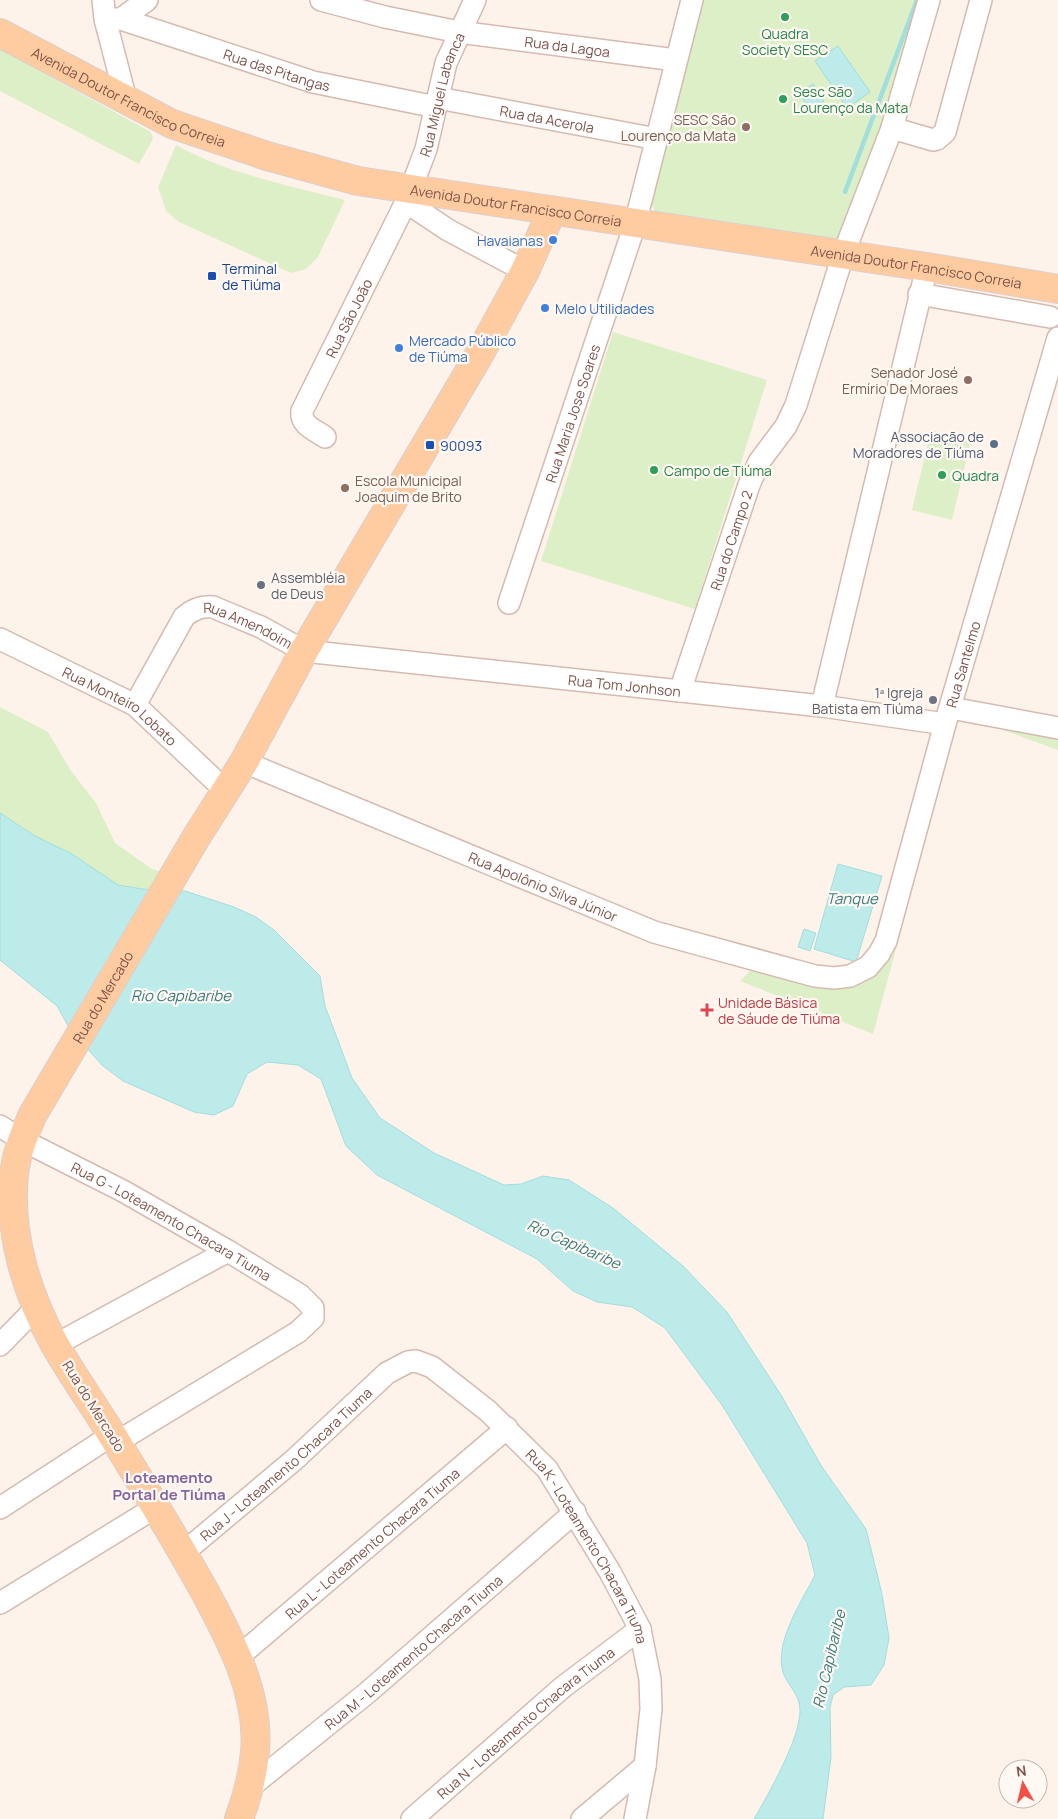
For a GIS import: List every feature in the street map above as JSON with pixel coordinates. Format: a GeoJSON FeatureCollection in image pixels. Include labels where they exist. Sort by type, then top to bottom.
{"type":"FeatureCollection","features":[{"type":"Feature","properties":{"kind":"main road","name":"Avenida Doutor Francisco Correia"},"geometry":{"type":"LineString","coordinates":[[0,33],[172,124],[267,156],[408,196],[552,211],[843,254],[1058,290]]}},
{"type":"Feature","properties":{"kind":"main road","name":"Rua do Mercado"},"geometry":{"type":"LineString","coordinates":[[239,1819],[250,1787],[255,1750],[252,1703],[238,1657],[183,1553],[115,1439],[55,1344],[37,1307],[20,1260],[7,1181],[11,1133],[32,1116],[244,762],[304,651],[474,363],[525,271],[552,211]]}},
{"type":"Feature","properties":{"kind":"street"},"geometry":{"type":"LineString","coordinates":[[126,100],[109,13],[147,0]]}},
{"type":"Feature","properties":{"kind":"street","name":"Rua da Lagoa"},"geometry":{"type":"LineString","coordinates":[[321,0],[385,17],[459,32],[676,60]]}},
{"type":"Feature","properties":{"kind":"street","name":"Rua Miguel Labanca"},"geometry":{"type":"LineString","coordinates":[[408,196],[426,149],[446,63],[475,0]]}},
{"type":"Feature","properties":{"kind":"street","name":"Rua Maria Jose Soares"},"geometry":{"type":"LineString","coordinates":[[509,603],[635,224],[692,0]]}},
{"type":"Feature","properties":{"kind":"street","name":"Rua do Campo 2"},"geometry":{"type":"LineString","coordinates":[[680,691],[758,462],[786,426],[796,405],[843,254],[892,128],[928,0]]}},
{"type":"Feature","properties":{"kind":"street"},"geometry":{"type":"LineString","coordinates":[[892,128],[933,140],[937,140],[945,132],[981,0]]}},
{"type":"Feature","properties":{"kind":"street","name":"Rua das Pitangas"},"geometry":{"type":"LineString","coordinates":[[109,13],[313,82],[437,103]]}},
{"type":"Feature","properties":{"kind":"street","name":"Rua da Acerola"},"geometry":{"type":"LineString","coordinates":[[437,103],[658,139]]}},
{"type":"Feature","properties":{"kind":"street"},"geometry":{"type":"LineString","coordinates":[[408,196],[448,230],[525,271]]}},
{"type":"Feature","properties":{"kind":"street","name":"Rua São João"},"geometry":{"type":"LineString","coordinates":[[325,437],[303,422],[302,412],[408,196]]}},
{"type":"Feature","properties":{"kind":"street"},"geometry":{"type":"LineString","coordinates":[[822,706],[926,267]]}},
{"type":"Feature","properties":{"kind":"street"},"geometry":{"type":"LineString","coordinates":[[919,294],[1050,317]]}},
{"type":"Feature","properties":{"kind":"street","name":"Rua Santelmo"},"geometry":{"type":"LineString","coordinates":[[850,976],[868,967],[880,954],[886,941],[948,716],[1058,338]]}},
{"type":"Feature","properties":{"kind":"street","name":"Rua Amendoim"},"geometry":{"type":"LineString","coordinates":[[135,705],[184,617],[190,612],[205,606],[213,607],[261,627],[304,651]]}},
{"type":"Feature","properties":{"kind":"street","name":"Rua Monteiro Lobato"},"geometry":{"type":"LineString","coordinates":[[0,639],[135,705],[226,791]]}},
{"type":"Feature","properties":{"kind":"street","name":"Rua Tom Jonhson"},"geometry":{"type":"LineString","coordinates":[[304,651],[822,706],[948,716],[1058,728]]}},
{"type":"Feature","properties":{"kind":"street","name":"Rua Apolônio Silva Júnior"},"geometry":{"type":"LineString","coordinates":[[244,762],[654,932],[814,976],[834,978],[850,976]]}},
{"type":"Feature","properties":{"kind":"street","name":"Rua G - Loteamento Chacara Tiuma"},"geometry":{"type":"LineString","coordinates":[[11,1133],[82,1169],[228,1252],[309,1302],[313,1308],[313,1318],[298,1332],[115,1439]]}},
{"type":"Feature","properties":{"kind":"street"},"geometry":{"type":"LineString","coordinates":[[55,1344],[228,1252]]}},
{"type":"Feature","properties":{"kind":"street"},"geometry":{"type":"LineString","coordinates":[[0,1345],[37,1307]]}},
{"type":"Feature","properties":{"kind":"street","name":"Rua K - Loteamento Chacara Tiuma"},"geometry":{"type":"LineString","coordinates":[[388,1373],[408,1362],[424,1363],[507,1428],[547,1469],[574,1512],[640,1629],[650,1679],[651,1709],[645,1766],[635,1819]]}},
{"type":"Feature","properties":{"kind":"street","name":"Rua J - Loteamento Chacara Tiuma"},"geometry":{"type":"LineString","coordinates":[[183,1553],[294,1460],[388,1373]]}},
{"type":"Feature","properties":{"kind":"street","name":"Rua L - Loteamento Chacara Tiuma"},"geometry":{"type":"LineString","coordinates":[[238,1657],[507,1428]]}},
{"type":"Feature","properties":{"kind":"street"},"geometry":{"type":"LineString","coordinates":[[0,1508],[115,1439]]}},
{"type":"Feature","properties":{"kind":"street"},"geometry":{"type":"LineString","coordinates":[[0,1603],[156,1507]]}},
{"type":"Feature","properties":{"kind":"street","name":"Rua M - Loteamento Chacara Tiuma"},"geometry":{"type":"LineString","coordinates":[[250,1787],[367,1693],[574,1512]]}},
{"type":"Feature","properties":{"kind":"street","name":"Rua N - Loteamento Chacara Tiuma"},"geometry":{"type":"LineString","coordinates":[[412,1819],[563,1687],[640,1629]]}},
{"type":"Feature","properties":{"kind":"street"},"geometry":{"type":"LineString","coordinates":[[582,1819],[645,1766]]}},
{"type":"Feature","properties":{"kind":"green space","name":"Sesc São Lourenço da Mata"},"geometry":{"type":"Polygon","coordinates":[[[702,0],[919,0],[845,241],[656,213],[652,205],[652,197],[702,0]]]}},
{"type":"Feature","properties":{"kind":"green space"},"geometry":{"type":"Polygon","coordinates":[[[0,49],[151,132],[153,139],[139,164],[0,91],[0,49]]]}},
{"type":"Feature","properties":{"kind":"green space"},"geometry":{"type":"Polygon","coordinates":[[[176,145],[216,164],[237,171],[345,200],[318,257],[306,269],[291,273],[179,222],[166,211],[158,187],[176,145]]]}},
{"type":"Feature","properties":{"kind":"green space","name":"Campo de Tiúma"},"geometry":{"type":"Polygon","coordinates":[[[613,332],[767,380],[695,609],[541,561],[613,332]]]}},
{"type":"Feature","properties":{"kind":"green space","name":"Quadra"},"geometry":{"type":"Polygon","coordinates":[[[931,430],[971,440],[952,520],[912,510],[931,430]]]}},
{"type":"Feature","properties":{"kind":"green space"},"geometry":{"type":"Polygon","coordinates":[[[0,707],[48,732],[71,771],[96,803],[115,843],[152,869],[165,873],[158,888],[142,889],[118,885],[72,854],[35,836],[0,813],[0,707]]]}},
{"type":"Feature","properties":{"kind":"green space"},"geometry":{"type":"Polygon","coordinates":[[[976,720],[1058,734],[1058,750],[976,720]]]}},
{"type":"Feature","properties":{"kind":"green space"},"geometry":{"type":"Polygon","coordinates":[[[955,731],[873,1034],[740,981],[752,969],[841,983],[896,934],[955,731]]]}},
{"type":"Feature","properties":{"kind":"water"},"geometry":{"type":"Polygon","coordinates":[[[838,46],[870,92],[847,108],[815,61],[838,46]]]}},
{"type":"Feature","properties":{"kind":"water"},"geometry":{"type":"Polygon","coordinates":[[[813,84],[824,101],[810,110],[799,93],[813,84]]]}},
{"type":"Feature","properties":{"kind":"water","name":"Rio Capibaribe"},"geometry":{"type":"Polygon","coordinates":[[[0,813],[35,836],[72,854],[118,885],[142,889],[185,891],[234,907],[256,917],[274,930],[320,976],[325,1006],[352,1078],[380,1118],[434,1153],[504,1185],[521,1184],[543,1176],[569,1180],[613,1208],[683,1266],[727,1312],[781,1395],[822,1467],[866,1529],[882,1594],[889,1638],[884,1665],[871,1685],[844,1687],[833,1695],[830,1708],[831,1757],[823,1819],[754,1819],[783,1766],[799,1721],[798,1699],[785,1677],[781,1660],[782,1648],[791,1622],[815,1575],[807,1543],[722,1405],[665,1328],[632,1307],[597,1302],[573,1291],[537,1259],[377,1175],[346,1146],[321,1079],[298,1065],[267,1062],[247,1074],[233,1106],[214,1115],[194,1112],[123,1081],[103,1066],[71,1031],[57,1006],[0,960],[0,813]]]}},
{"type":"Feature","properties":{"kind":"water","name":"Tanque"},"geometry":{"type":"Polygon","coordinates":[[[838,864],[882,876],[856,962],[814,949],[838,864]]]}},
{"type":"Feature","properties":{"kind":"water"},"geometry":{"type":"Polygon","coordinates":[[[804,929],[816,933],[810,951],[798,947],[804,929]]]}},
{"type":"Feature","properties":{"kind":"waterway"},"geometry":{"type":"LineString","coordinates":[[845,192],[917,0]]}},
{"type":"Feature","properties":{"kind":"place","name":"Quadra Society SESC"},"geometry":{"type":"Point","coordinates":[785,17]}},
{"type":"Feature","properties":{"kind":"place","name":"Sesc São Lourenço da Mata"},"geometry":{"type":"Point","coordinates":[783,99]}},
{"type":"Feature","properties":{"kind":"place","name":"SESC São Lourenço da Mata"},"geometry":{"type":"Point","coordinates":[746,127]}},
{"type":"Feature","properties":{"kind":"place","name":"Havaianas"},"geometry":{"type":"Point","coordinates":[553,240]}},
{"type":"Feature","properties":{"kind":"place","name":"Terminal de Tiúma"},"geometry":{"type":"Point","coordinates":[212,276]}},
{"type":"Feature","properties":{"kind":"place","name":"Melo Utilidades"},"geometry":{"type":"Point","coordinates":[545,308]}},
{"type":"Feature","properties":{"kind":"place","name":"Mercado Público de Tiúma"},"geometry":{"type":"Point","coordinates":[399,348]}},
{"type":"Feature","properties":{"kind":"place","name":"Senador José Ermírio De Moraes"},"geometry":{"type":"Point","coordinates":[968,380]}},
{"type":"Feature","properties":{"kind":"place","name":"Associação de Moradores de Tiúma"},"geometry":{"type":"Point","coordinates":[994,444]}},
{"type":"Feature","properties":{"kind":"place","name":"90093"},"geometry":{"type":"Point","coordinates":[430,445]}},
{"type":"Feature","properties":{"kind":"place","name":"Campo de Tiúma"},"geometry":{"type":"Point","coordinates":[654,470]}},
{"type":"Feature","properties":{"kind":"place","name":"Quadra"},"geometry":{"type":"Point","coordinates":[942,475]}},
{"type":"Feature","properties":{"kind":"place","name":"Escola Municipal Joaquim de Brito"},"geometry":{"type":"Point","coordinates":[345,488]}},
{"type":"Feature","properties":{"kind":"place","name":"Assembléia de Deus"},"geometry":{"type":"Point","coordinates":[261,585]}},
{"type":"Feature","properties":{"kind":"place","name":"1ª Igreja Batista em Tiúma"},"geometry":{"type":"Point","coordinates":[933,700]}},
{"type":"Feature","properties":{"kind":"place","name":"Unidade Básica de Sáude de Tiúma"},"geometry":{"type":"Point","coordinates":[707,1010]}},
{"type":"Feature","properties":{"kind":"district","name":"Loteamento Portal de Tiúma"},"geometry":{"type":"Point","coordinates":[169,1486]}}]}
